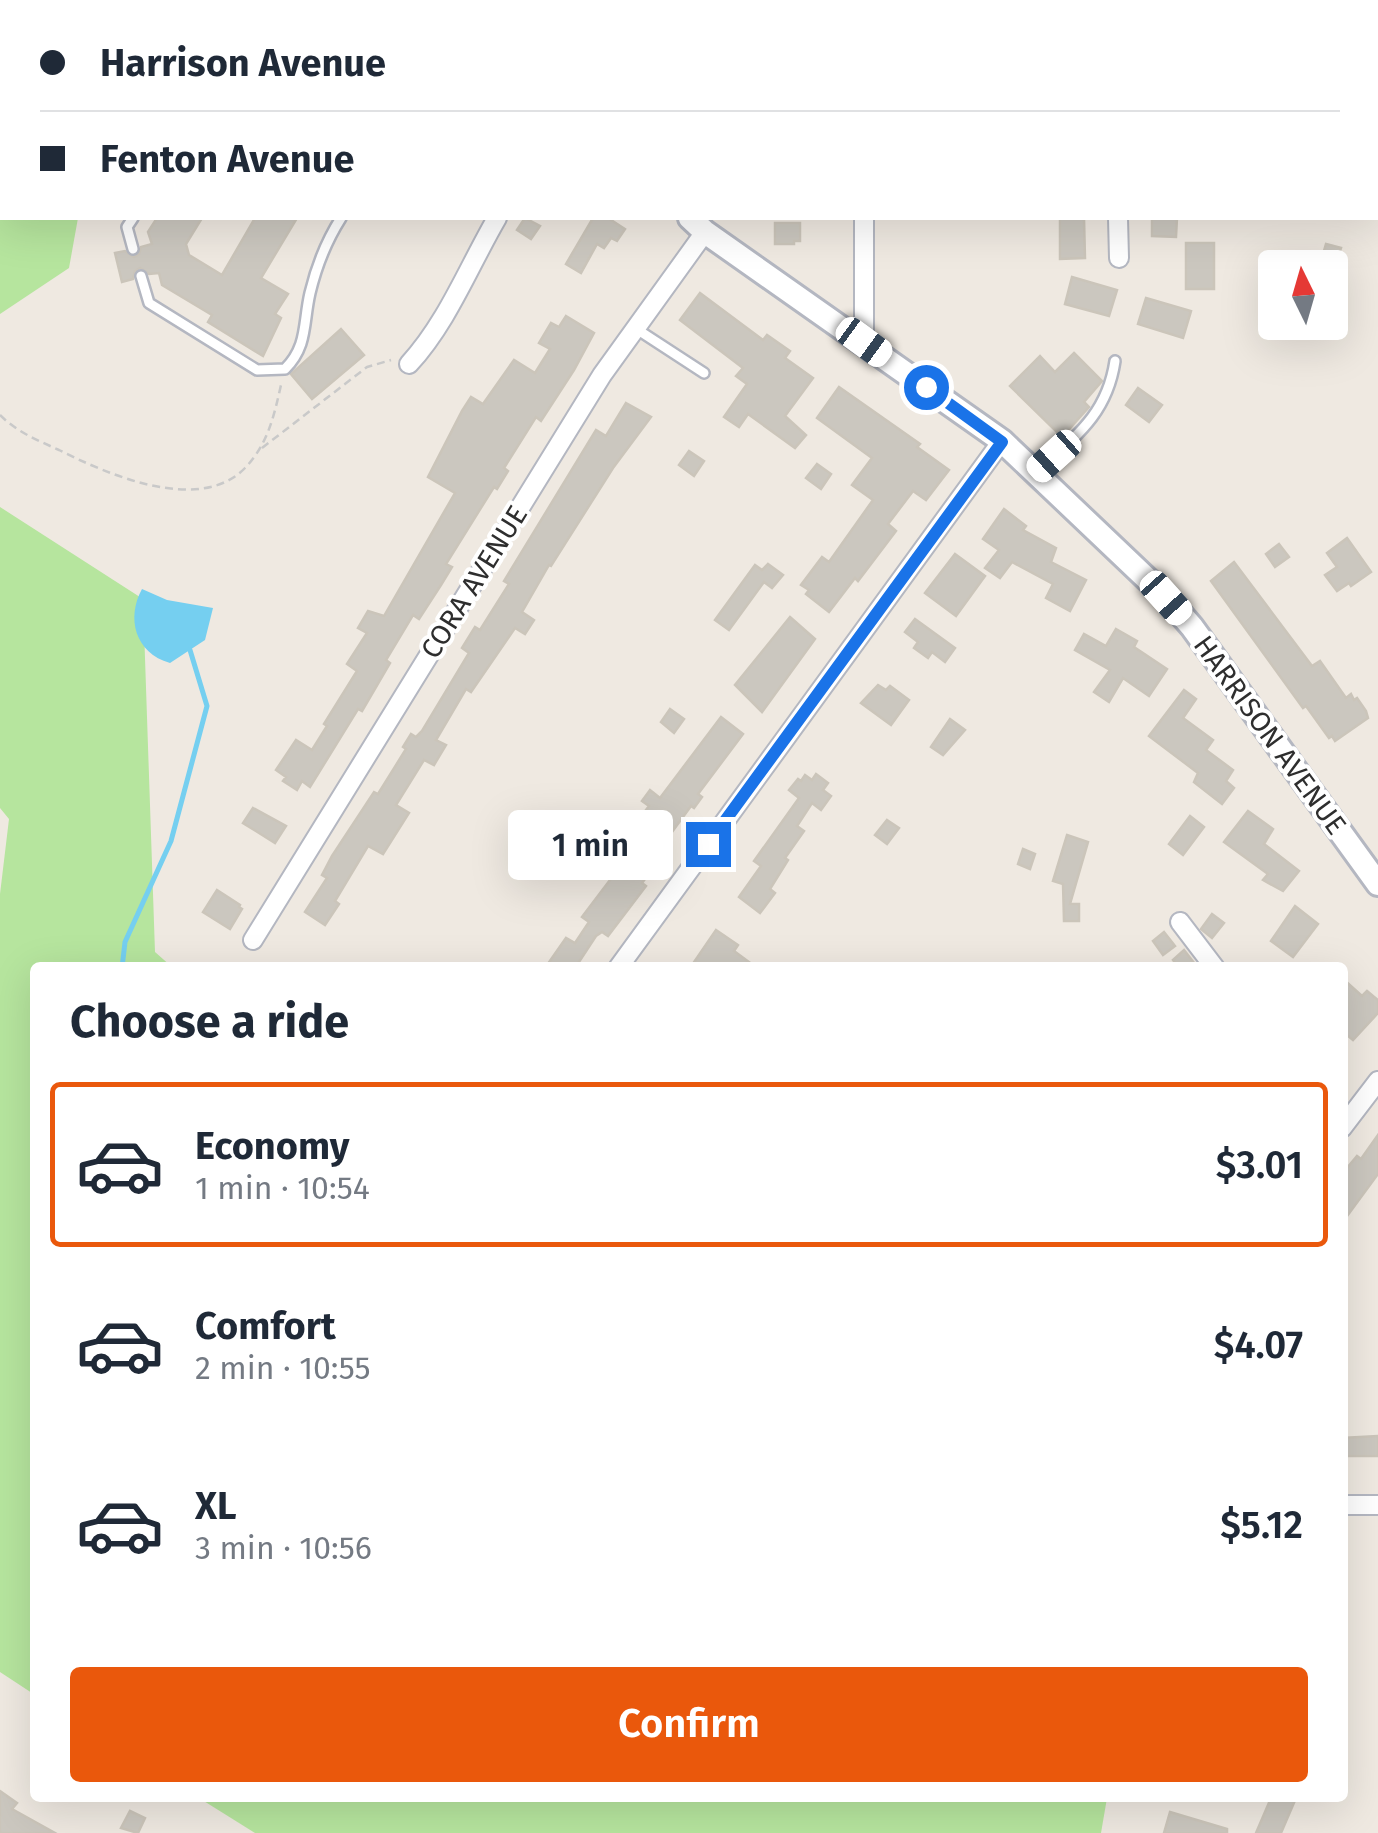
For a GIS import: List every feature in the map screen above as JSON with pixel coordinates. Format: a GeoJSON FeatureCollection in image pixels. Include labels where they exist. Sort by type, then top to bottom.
{"type":"FeatureCollection","features":[{"type":"Feature","properties":{"kind":"main road","name":"HARRISON AVENUE"},"geometry":{"type":"LineString","coordinates":[[698,225],[1002,442],[1166,598],[1192,627],[1378,884]]}},
{"type":"Feature","properties":{"kind":"street"},"geometry":{"type":"LineString","coordinates":[[415,357],[495,220]]}},
{"type":"Feature","properties":{"kind":"street"},"geometry":{"type":"LineString","coordinates":[[864,220],[864,342]]}},
{"type":"Feature","properties":{"kind":"street"},"geometry":{"type":"LineString","coordinates":[[1118,220],[1119,258]]}},
{"type":"Feature","properties":{"kind":"street","name":"CORA AVENUE"},"geometry":{"type":"LineString","coordinates":[[253,940],[698,225]]}},
{"type":"Feature","properties":{"kind":"street"},"geometry":{"type":"LineString","coordinates":[[622,962],[1002,442]]}},
{"type":"Feature","properties":{"kind":"street"},"geometry":{"type":"LineString","coordinates":[[1180,922],[1210,962]]}},
{"type":"Feature","properties":{"kind":"street"},"geometry":{"type":"LineString","coordinates":[[1348,1120],[1378,1081]]}},
{"type":"Feature","properties":{"kind":"street"},"geometry":{"type":"LineString","coordinates":[[1348,1505],[1378,1505]]}},
{"type":"Feature","properties":{"kind":"lane"},"geometry":{"type":"LineString","coordinates":[[132,220],[128,227],[134,249]]}},
{"type":"Feature","properties":{"kind":"lane"},"geometry":{"type":"LineString","coordinates":[[141,276],[150,303],[257,370],[285,369],[299,355],[310,294],[339,220]]}},
{"type":"Feature","properties":{"kind":"lane"},"geometry":{"type":"LineString","coordinates":[[636,328],[704,373]]}},
{"type":"Feature","properties":{"kind":"lane"},"geometry":{"type":"LineString","coordinates":[[1035,473],[1099,412],[1113,380],[1116,361]]}},
{"type":"Feature","properties":{"kind":"path"},"geometry":{"type":"LineString","coordinates":[[257,452],[367,367],[415,357]]}},
{"type":"Feature","properties":{"kind":"path"},"geometry":{"type":"LineString","coordinates":[[0,415],[14,428],[108,474],[166,488],[207,488],[243,470],[268,436],[285,369]]}},
{"type":"Feature","properties":{"kind":"green space"},"geometry":{"type":"Polygon","coordinates":[[[0,220],[78,220],[69,268],[0,314],[0,220]]]}},
{"type":"Feature","properties":{"kind":"green space"},"geometry":{"type":"Polygon","coordinates":[[[0,507],[143,599],[155,952],[166,962],[30,962],[30,1692],[0,1672],[0,894],[9,819],[0,808],[0,507]]]}},
{"type":"Feature","properties":{"kind":"green space"},"geometry":{"type":"Polygon","coordinates":[[[205,1802],[1106,1802],[1101,1833],[255,1833],[205,1802]]]}},
{"type":"Feature","properties":{"kind":"water"},"geometry":{"type":"Polygon","coordinates":[[[142,589],[167,600],[213,608],[205,640],[170,663],[149,651],[135,623],[142,589]]]}},
{"type":"Feature","properties":{"kind":"building"},"geometry":{"type":"Polygon","coordinates":[[[156,220],[201,220],[186,244],[189,255],[222,275],[254,220],[296,220],[261,278],[288,294],[275,314],[281,318],[263,356],[208,322],[212,315],[162,285],[159,273],[149,274],[140,268],[133,279],[122,282],[115,253],[125,251],[134,257],[139,254],[141,247],[152,244],[148,232],[156,220]]]}},
{"type":"Feature","properties":{"kind":"building"},"geometry":{"type":"Polygon","coordinates":[[[524,220],[540,226],[531,239],[517,230],[524,220]]]}},
{"type":"Feature","properties":{"kind":"building"},"geometry":{"type":"Polygon","coordinates":[[[592,220],[611,220],[625,229],[617,241],[611,238],[604,248],[597,244],[581,273],[566,264],[592,220]]]}},
{"type":"Feature","properties":{"kind":"building"},"geometry":{"type":"Polygon","coordinates":[[[1060,220],[1084,220],[1085,258],[1060,259],[1060,220]]]}},
{"type":"Feature","properties":{"kind":"building"},"geometry":{"type":"Polygon","coordinates":[[[1152,220],[1177,220],[1176,237],[1152,236],[1152,220]]]}},
{"type":"Feature","properties":{"kind":"building"},"geometry":{"type":"Polygon","coordinates":[[[775,223],[800,223],[800,241],[775,244],[775,223]]]}},
{"type":"Feature","properties":{"kind":"building"},"geometry":{"type":"Polygon","coordinates":[[[1186,243],[1214,243],[1214,289],[1186,289],[1186,243]]]}},
{"type":"Feature","properties":{"kind":"building"},"geometry":{"type":"Polygon","coordinates":[[[1326,244],[1341,248],[1340,250],[1324,250],[1326,244]]]}},
{"type":"Feature","properties":{"kind":"building"},"geometry":{"type":"Polygon","coordinates":[[[1072,277],[1117,290],[1109,316],[1065,304],[1072,277]]]}},
{"type":"Feature","properties":{"kind":"building"},"geometry":{"type":"Polygon","coordinates":[[[700,293],[763,340],[767,335],[790,351],[785,358],[813,378],[785,416],[806,435],[795,448],[748,414],[739,427],[724,417],[747,384],[736,376],[743,368],[680,320],[700,293]]]}},
{"type":"Feature","properties":{"kind":"building"},"geometry":{"type":"Polygon","coordinates":[[[1146,298],[1191,311],[1183,338],[1138,324],[1146,298]]]}},
{"type":"Feature","properties":{"kind":"building"},"geometry":{"type":"Polygon","coordinates":[[[566,316],[594,333],[574,370],[541,421],[536,417],[504,468],[508,471],[446,564],[452,567],[419,619],[413,615],[362,711],[358,709],[310,787],[302,781],[297,790],[283,781],[286,777],[276,770],[296,740],[312,750],[357,671],[347,664],[367,633],[358,628],[368,611],[384,616],[455,493],[428,477],[462,411],[471,397],[483,404],[514,360],[535,373],[550,349],[539,343],[551,323],[559,327],[566,316]]]}},
{"type":"Feature","properties":{"kind":"building"},"geometry":{"type":"Polygon","coordinates":[[[341,329],[364,355],[312,399],[291,374],[341,329]]]}},
{"type":"Feature","properties":{"kind":"building"},"geometry":{"type":"Polygon","coordinates":[[[1074,353],[1102,381],[1084,402],[1089,407],[1062,437],[1010,386],[1040,356],[1055,372],[1074,353]]]}},
{"type":"Feature","properties":{"kind":"building"},"geometry":{"type":"Polygon","coordinates":[[[839,387],[920,444],[917,447],[949,470],[926,500],[913,491],[888,524],[896,531],[829,612],[806,594],[809,590],[801,585],[822,557],[829,562],[873,500],[852,485],[872,458],[817,418],[839,387]]]}},
{"type":"Feature","properties":{"kind":"building"},"geometry":{"type":"Polygon","coordinates":[[[1138,388],[1162,405],[1149,422],[1126,405],[1138,388]]]}},
{"type":"Feature","properties":{"kind":"building"},"geometry":{"type":"Polygon","coordinates":[[[626,403],[651,417],[549,565],[522,612],[534,620],[525,634],[515,628],[471,692],[466,689],[436,740],[446,745],[434,765],[424,760],[396,805],[409,813],[383,854],[368,846],[325,925],[305,912],[327,878],[322,875],[332,856],[374,792],[378,794],[411,734],[416,737],[422,731],[469,653],[462,648],[475,627],[480,630],[509,584],[504,581],[596,430],[606,436],[626,403]]]}},
{"type":"Feature","properties":{"kind":"building"},"geometry":{"type":"Polygon","coordinates":[[[689,451],[704,461],[694,476],[679,465],[689,451]]]}},
{"type":"Feature","properties":{"kind":"building"},"geometry":{"type":"Polygon","coordinates":[[[817,464],[831,474],[821,489],[806,478],[817,464]]]}},
{"type":"Feature","properties":{"kind":"building"},"geometry":{"type":"Polygon","coordinates":[[[1004,509],[1026,526],[1023,530],[1056,548],[1051,562],[1086,580],[1070,611],[1046,598],[1053,584],[1012,562],[1000,578],[985,568],[999,550],[983,539],[1004,509]]]}},
{"type":"Feature","properties":{"kind":"building"},"geometry":{"type":"Polygon","coordinates":[[[1347,538],[1371,572],[1337,591],[1325,575],[1337,567],[1327,553],[1347,538]]]}},
{"type":"Feature","properties":{"kind":"building"},"geometry":{"type":"Polygon","coordinates":[[[1279,544],[1289,557],[1275,567],[1266,554],[1279,544]]]}},
{"type":"Feature","properties":{"kind":"building"},"geometry":{"type":"Polygon","coordinates":[[[955,554],[985,576],[956,616],[925,593],[955,554]]]}},
{"type":"Feature","properties":{"kind":"building"},"geometry":{"type":"Polygon","coordinates":[[[1234,562],[1312,666],[1320,661],[1346,698],[1351,694],[1354,700],[1357,698],[1368,718],[1335,741],[1306,706],[1303,708],[1211,581],[1234,562]]]}},
{"type":"Feature","properties":{"kind":"building"},"geometry":{"type":"Polygon","coordinates":[[[768,564],[783,575],[772,588],[764,582],[729,630],[715,620],[755,565],[762,570],[768,564]]]}},
{"type":"Feature","properties":{"kind":"building"},"geometry":{"type":"Polygon","coordinates":[[[790,617],[815,639],[762,712],[735,685],[790,617]]]}},
{"type":"Feature","properties":{"kind":"building"},"geometry":{"type":"Polygon","coordinates":[[[915,619],[955,648],[945,662],[932,652],[928,658],[914,648],[918,642],[905,632],[915,619]]]}},
{"type":"Feature","properties":{"kind":"building"},"geometry":{"type":"Polygon","coordinates":[[[1116,629],[1137,641],[1134,647],[1167,669],[1149,696],[1123,678],[1109,702],[1094,692],[1110,670],[1075,650],[1084,634],[1106,646],[1116,629]]]}},
{"type":"Feature","properties":{"kind":"building"},"geometry":{"type":"Polygon","coordinates":[[[878,685],[886,690],[890,686],[909,700],[891,725],[861,703],[878,685]]]}},
{"type":"Feature","properties":{"kind":"building"},"geometry":{"type":"Polygon","coordinates":[[[1184,690],[1196,699],[1183,718],[1213,740],[1206,750],[1233,770],[1226,781],[1234,788],[1222,804],[1194,782],[1198,773],[1149,736],[1184,690]]]}},
{"type":"Feature","properties":{"kind":"building"},"geometry":{"type":"Polygon","coordinates":[[[670,709],[684,719],[674,733],[661,722],[670,709]]]}},
{"type":"Feature","properties":{"kind":"building"},"geometry":{"type":"Polygon","coordinates":[[[721,717],[743,734],[698,794],[702,797],[661,847],[666,851],[642,883],[646,886],[608,936],[602,932],[596,936],[579,962],[549,962],[566,938],[575,943],[589,922],[582,917],[610,880],[604,876],[634,840],[627,835],[649,806],[642,801],[650,790],[660,798],[721,717]]]}},
{"type":"Feature","properties":{"kind":"building"},"geometry":{"type":"Polygon","coordinates":[[[950,719],[965,730],[943,755],[931,747],[950,719]]]}},
{"type":"Feature","properties":{"kind":"building"},"geometry":{"type":"Polygon","coordinates":[[[816,774],[828,783],[823,790],[831,796],[821,810],[812,803],[797,826],[804,831],[785,858],[788,860],[770,889],[775,893],[760,913],[739,897],[761,866],[754,861],[799,798],[789,790],[798,779],[801,781],[805,775],[812,780],[816,774]]]}},
{"type":"Feature","properties":{"kind":"building"},"geometry":{"type":"Polygon","coordinates":[[[253,808],[286,826],[275,843],[243,823],[253,808]]]}},
{"type":"Feature","properties":{"kind":"building"},"geometry":{"type":"Polygon","coordinates":[[[1248,811],[1273,829],[1264,844],[1299,871],[1283,891],[1263,880],[1268,874],[1224,842],[1248,811]]]}},
{"type":"Feature","properties":{"kind":"building"},"geometry":{"type":"Polygon","coordinates":[[[1190,816],[1204,827],[1183,855],[1169,844],[1190,816]]]}},
{"type":"Feature","properties":{"kind":"building"},"geometry":{"type":"Polygon","coordinates":[[[887,820],[899,828],[887,844],[875,835],[887,820]]]}},
{"type":"Feature","properties":{"kind":"building"},"geometry":{"type":"Polygon","coordinates":[[[1067,835],[1088,842],[1070,904],[1079,904],[1079,921],[1064,921],[1063,884],[1053,881],[1067,835]]]}},
{"type":"Feature","properties":{"kind":"building"},"geometry":{"type":"Polygon","coordinates":[[[1023,849],[1035,854],[1030,869],[1018,864],[1023,849]]]}},
{"type":"Feature","properties":{"kind":"building"},"geometry":{"type":"Polygon","coordinates":[[[217,890],[242,909],[230,929],[203,912],[217,890]]]}},
{"type":"Feature","properties":{"kind":"building"},"geometry":{"type":"Polygon","coordinates":[[[1295,906],[1318,924],[1293,957],[1271,941],[1295,906]]]}},
{"type":"Feature","properties":{"kind":"building"},"geometry":{"type":"Polygon","coordinates":[[[1212,914],[1224,923],[1212,938],[1201,929],[1212,914]]]}},
{"type":"Feature","properties":{"kind":"building"},"geometry":{"type":"Polygon","coordinates":[[[716,930],[738,945],[734,951],[749,962],[694,962],[716,930]]]}},
{"type":"Feature","properties":{"kind":"building"},"geometry":{"type":"Polygon","coordinates":[[[1164,932],[1175,946],[1163,955],[1153,941],[1164,932]]]}},
{"type":"Feature","properties":{"kind":"building"},"geometry":{"type":"Polygon","coordinates":[[[1184,950],[1193,962],[1174,962],[1184,950]]]}},
{"type":"Feature","properties":{"kind":"building"},"geometry":{"type":"Polygon","coordinates":[[[1348,983],[1362,996],[1367,991],[1378,1000],[1378,1013],[1353,1040],[1348,1036],[1348,983]]]}},
{"type":"Feature","properties":{"kind":"building"},"geometry":{"type":"Polygon","coordinates":[[[1378,1135],[1378,1174],[1348,1215],[1348,1167],[1357,1156],[1361,1159],[1378,1135]]]}},
{"type":"Feature","properties":{"kind":"building"},"geometry":{"type":"Polygon","coordinates":[[[1378,1436],[1378,1456],[1348,1456],[1348,1438],[1378,1436]]]}},
{"type":"Feature","properties":{"kind":"building"},"geometry":{"type":"Polygon","coordinates":[[[0,1791],[17,1803],[12,1809],[55,1833],[0,1833],[0,1791]]]}},
{"type":"Feature","properties":{"kind":"building"},"geometry":{"type":"Polygon","coordinates":[[[1269,1802],[1294,1802],[1281,1833],[1256,1833],[1269,1802]]]}},
{"type":"Feature","properties":{"kind":"building"},"geometry":{"type":"Polygon","coordinates":[[[130,1811],[145,1818],[138,1833],[121,1828],[130,1811]]]}},
{"type":"Feature","properties":{"kind":"building"},"geometry":{"type":"Polygon","coordinates":[[[1170,1812],[1227,1829],[1227,1833],[1164,1833],[1170,1812]]]}},
{"type":"Feature","properties":{"kind":"waterway"},"geometry":{"type":"LineString","coordinates":[[123,962],[125,942],[171,841],[207,706],[190,650]]}},
{"type":"Feature","properties":{"kind":"route"},"geometry":{"type":"LineString","coordinates":[[708,844],[1002,442],[926,387]]}}]}
